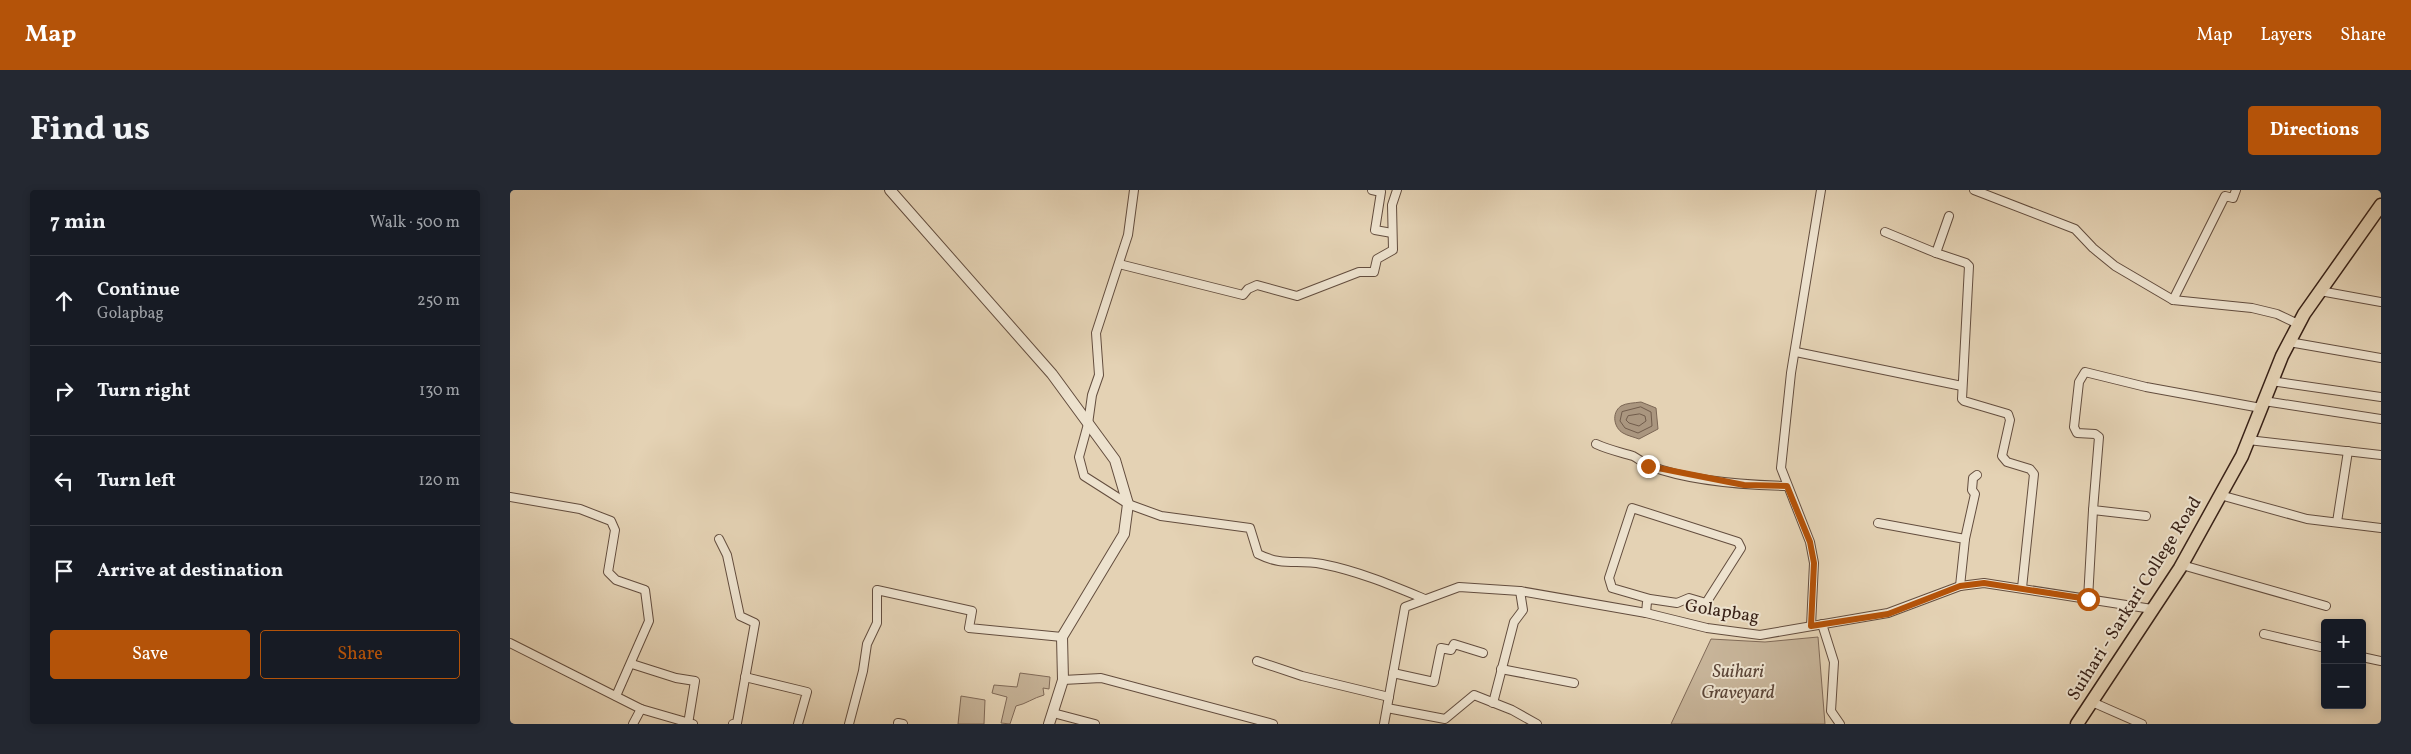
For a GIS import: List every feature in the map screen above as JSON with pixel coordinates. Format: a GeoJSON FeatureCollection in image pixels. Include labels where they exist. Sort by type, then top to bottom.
{"type":"FeatureCollection","features":[{"type":"Feature","properties":{"kind":"highway","name":"Suihari - Sarkari College Road"},"geometry":{"type":"LineString","coordinates":[[2077,724],[2182,565],[2248,440],[2298,324],[2381,205]]}},
{"type":"Feature","properties":{"kind":"street"},"geometry":{"type":"LineString","coordinates":[[890,190],[1052,374],[1115,460],[1128,504],[1124,534],[1062,637],[1063,680],[1049,724]]}},
{"type":"Feature","properties":{"kind":"street"},"geometry":{"type":"LineString","coordinates":[[1134,190],[1128,235],[1096,333],[1100,375],[1092,395],[1088,424],[1079,457],[1084,476],[1128,504],[1160,516],[1250,528],[1258,554],[1274,562],[1320,564],[1373,577],[1425,599]]}},
{"type":"Feature","properties":{"kind":"street"},"geometry":{"type":"LineString","coordinates":[[1372,190],[1381,192],[1375,230],[1392,233]]}},
{"type":"Feature","properties":{"kind":"street"},"geometry":{"type":"LineString","coordinates":[[1118,264],[1243,295],[1248,289],[1257,285],[1297,296],[1359,272],[1374,272],[1377,260],[1393,250],[1392,205],[1397,190]]}},
{"type":"Feature","properties":{"kind":"street"},"geometry":{"type":"LineString","coordinates":[[1811,626],[1814,563],[1803,521],[1781,468],[1791,373],[1796,352],[1821,190]]}},
{"type":"Feature","properties":{"kind":"street"},"geometry":{"type":"LineString","coordinates":[[1974,190],[2075,228],[2093,248],[2115,266],[2173,300],[2252,308],[2277,314],[2298,324]]}},
{"type":"Feature","properties":{"kind":"street"},"geometry":{"type":"LineString","coordinates":[[2173,300],[2225,196],[2233,198],[2236,190]]}},
{"type":"Feature","properties":{"kind":"street"},"geometry":{"type":"LineString","coordinates":[[1936,252],[1949,216]]}},
{"type":"Feature","properties":{"kind":"street"},"geometry":{"type":"LineString","coordinates":[[1885,232],[1966,263],[1969,266],[1961,396],[1964,401],[2008,414],[2010,420],[2002,456],[2006,462],[2030,469],[2034,474],[2022,588]]}},
{"type":"Feature","properties":{"kind":"street"},"geometry":{"type":"LineString","coordinates":[[2320,291],[2381,302]]}},
{"type":"Feature","properties":{"kind":"street"},"geometry":{"type":"LineString","coordinates":[[2289,342],[2381,358]]}},
{"type":"Feature","properties":{"kind":"street"},"geometry":{"type":"LineString","coordinates":[[1796,352],[1962,386]]}},
{"type":"Feature","properties":{"kind":"street"},"geometry":{"type":"LineString","coordinates":[[2088,599],[2099,437],[2095,434],[2077,432],[2074,427],[2079,382],[2085,372],[2201,398],[2381,419]]}},
{"type":"Feature","properties":{"kind":"street"},"geometry":{"type":"LineString","coordinates":[[2272,381],[2381,397]]}},
{"type":"Feature","properties":{"kind":"street"},"geometry":{"type":"LineString","coordinates":[[2248,440],[2381,454]]}},
{"type":"Feature","properties":{"kind":"street"},"geometry":{"type":"LineString","coordinates":[[1596,444],[1610,451],[1634,456],[1648,466],[1662,470],[1744,485],[1787,486]]}},
{"type":"Feature","properties":{"kind":"street"},"geometry":{"type":"LineString","coordinates":[[2337,522],[2348,451]]}},
{"type":"Feature","properties":{"kind":"street"},"geometry":{"type":"LineString","coordinates":[[1960,586],[1965,539],[1975,494],[1972,490],[1973,478],[1977,475]]}},
{"type":"Feature","properties":{"kind":"street"},"geometry":{"type":"LineString","coordinates":[[2220,495],[2307,519],[2381,528]]}},
{"type":"Feature","properties":{"kind":"street"},"geometry":{"type":"LineString","coordinates":[[510,497],[580,509],[611,521],[615,530],[608,572],[616,580],[646,590],[648,621],[632,664],[616,696]]}},
{"type":"Feature","properties":{"kind":"street"},"geometry":{"type":"LineString","coordinates":[[1632,508],[1738,542],[1740,545],[1741,548],[1706,603],[1689,598],[1677,603],[1650,599],[1612,588],[1609,578],[1632,508]]}},
{"type":"Feature","properties":{"kind":"street"},"geometry":{"type":"LineString","coordinates":[[2093,510],[2146,516]]}},
{"type":"Feature","properties":{"kind":"street"},"geometry":{"type":"LineString","coordinates":[[1878,523],[1965,539]]}},
{"type":"Feature","properties":{"kind":"street"},"geometry":{"type":"LineString","coordinates":[[719,539],[727,554],[740,616],[755,623],[737,724]]}},
{"type":"Feature","properties":{"kind":"street"},"geometry":{"type":"LineString","coordinates":[[2182,565],[2326,606]]}},
{"type":"Feature","properties":{"kind":"street","name":"Golapbag"},"geometry":{"type":"LineString","coordinates":[[1384,724],[1405,607],[1460,587],[1520,591],[1646,613],[1707,628],[1760,635],[1888,614],[1960,586],[1984,583],[2152,609]]}},
{"type":"Feature","properties":{"kind":"street"},"geometry":{"type":"LineString","coordinates":[[849,724],[864,670],[867,644],[877,623],[877,590],[972,611],[969,628],[1062,637]]}},
{"type":"Feature","properties":{"kind":"street"},"geometry":{"type":"LineString","coordinates":[[1493,703],[1514,622],[1522,610],[1520,591]]}},
{"type":"Feature","properties":{"kind":"street"},"geometry":{"type":"LineString","coordinates":[[1646,613],[1647,602],[1650,599]]}},
{"type":"Feature","properties":{"kind":"street"},"geometry":{"type":"LineString","coordinates":[[1822,624],[1834,662],[1831,711],[1840,724]]}},
{"type":"Feature","properties":{"kind":"street"},"geometry":{"type":"LineString","coordinates":[[2264,634],[2321,647]]}},
{"type":"Feature","properties":{"kind":"street"},"geometry":{"type":"LineString","coordinates":[[510,643],[642,709],[690,724],[696,681],[676,678],[632,664]]}},
{"type":"Feature","properties":{"kind":"street"},"geometry":{"type":"LineString","coordinates":[[1393,673],[1434,682],[1441,648],[1452,650],[1454,644],[1483,652]]}},
{"type":"Feature","properties":{"kind":"street"},"geometry":{"type":"LineString","coordinates":[[2366,658],[2381,661]]}},
{"type":"Feature","properties":{"kind":"street"},"geometry":{"type":"LineString","coordinates":[[1258,661],[1302,676],[1389,697]]}},
{"type":"Feature","properties":{"kind":"street"},"geometry":{"type":"LineString","coordinates":[[1501,669],[1574,683]]}},
{"type":"Feature","properties":{"kind":"street"},"geometry":{"type":"LineString","coordinates":[[745,677],[807,692],[798,724]]}},
{"type":"Feature","properties":{"kind":"street"},"geometry":{"type":"LineString","coordinates":[[1063,680],[1101,678],[1273,724]]}},
{"type":"Feature","properties":{"kind":"street"},"geometry":{"type":"LineString","coordinates":[[1387,708],[1445,719],[1474,695],[1536,724]]}},
{"type":"Feature","properties":{"kind":"street"},"geometry":{"type":"LineString","coordinates":[[2092,702],[2142,724]]}},
{"type":"Feature","properties":{"kind":"street"},"geometry":{"type":"LineString","coordinates":[[633,724],[642,709]]}},
{"type":"Feature","properties":{"kind":"street"},"geometry":{"type":"LineString","coordinates":[[1053,713],[1095,724]]}},
{"type":"Feature","properties":{"kind":"green space","name":"Suihari Graveyard"},"geometry":{"type":"Polygon","coordinates":[[[1818,637],[1825,724],[1671,724],[1711,639],[1765,642],[1818,637]]]}},
{"type":"Feature","properties":{"kind":"green space"},"geometry":{"type":"Polygon","coordinates":[[[1020,673],[1050,677],[1049,689],[1043,688],[1044,695],[1016,706],[1010,724],[1001,723],[1007,697],[992,693],[994,685],[1017,687],[1020,673]]]}},
{"type":"Feature","properties":{"kind":"green space"},"geometry":{"type":"Polygon","coordinates":[[[961,696],[985,700],[984,724],[958,724],[961,696]]]}},
{"type":"Feature","properties":{"kind":"water"},"geometry":{"type":"Polygon","coordinates":[[[1641,402],[1656,408],[1658,429],[1639,439],[1620,431],[1617,428],[1615,416],[1621,406],[1641,402]]]}},
{"type":"Feature","properties":{"kind":"route"},"geometry":{"type":"LineString","coordinates":[[1648,466],[1744,485],[1787,486],[1810,542],[1814,563],[1811,626],[1888,614],[1960,586],[1984,583],[2088,599]]}}]}
